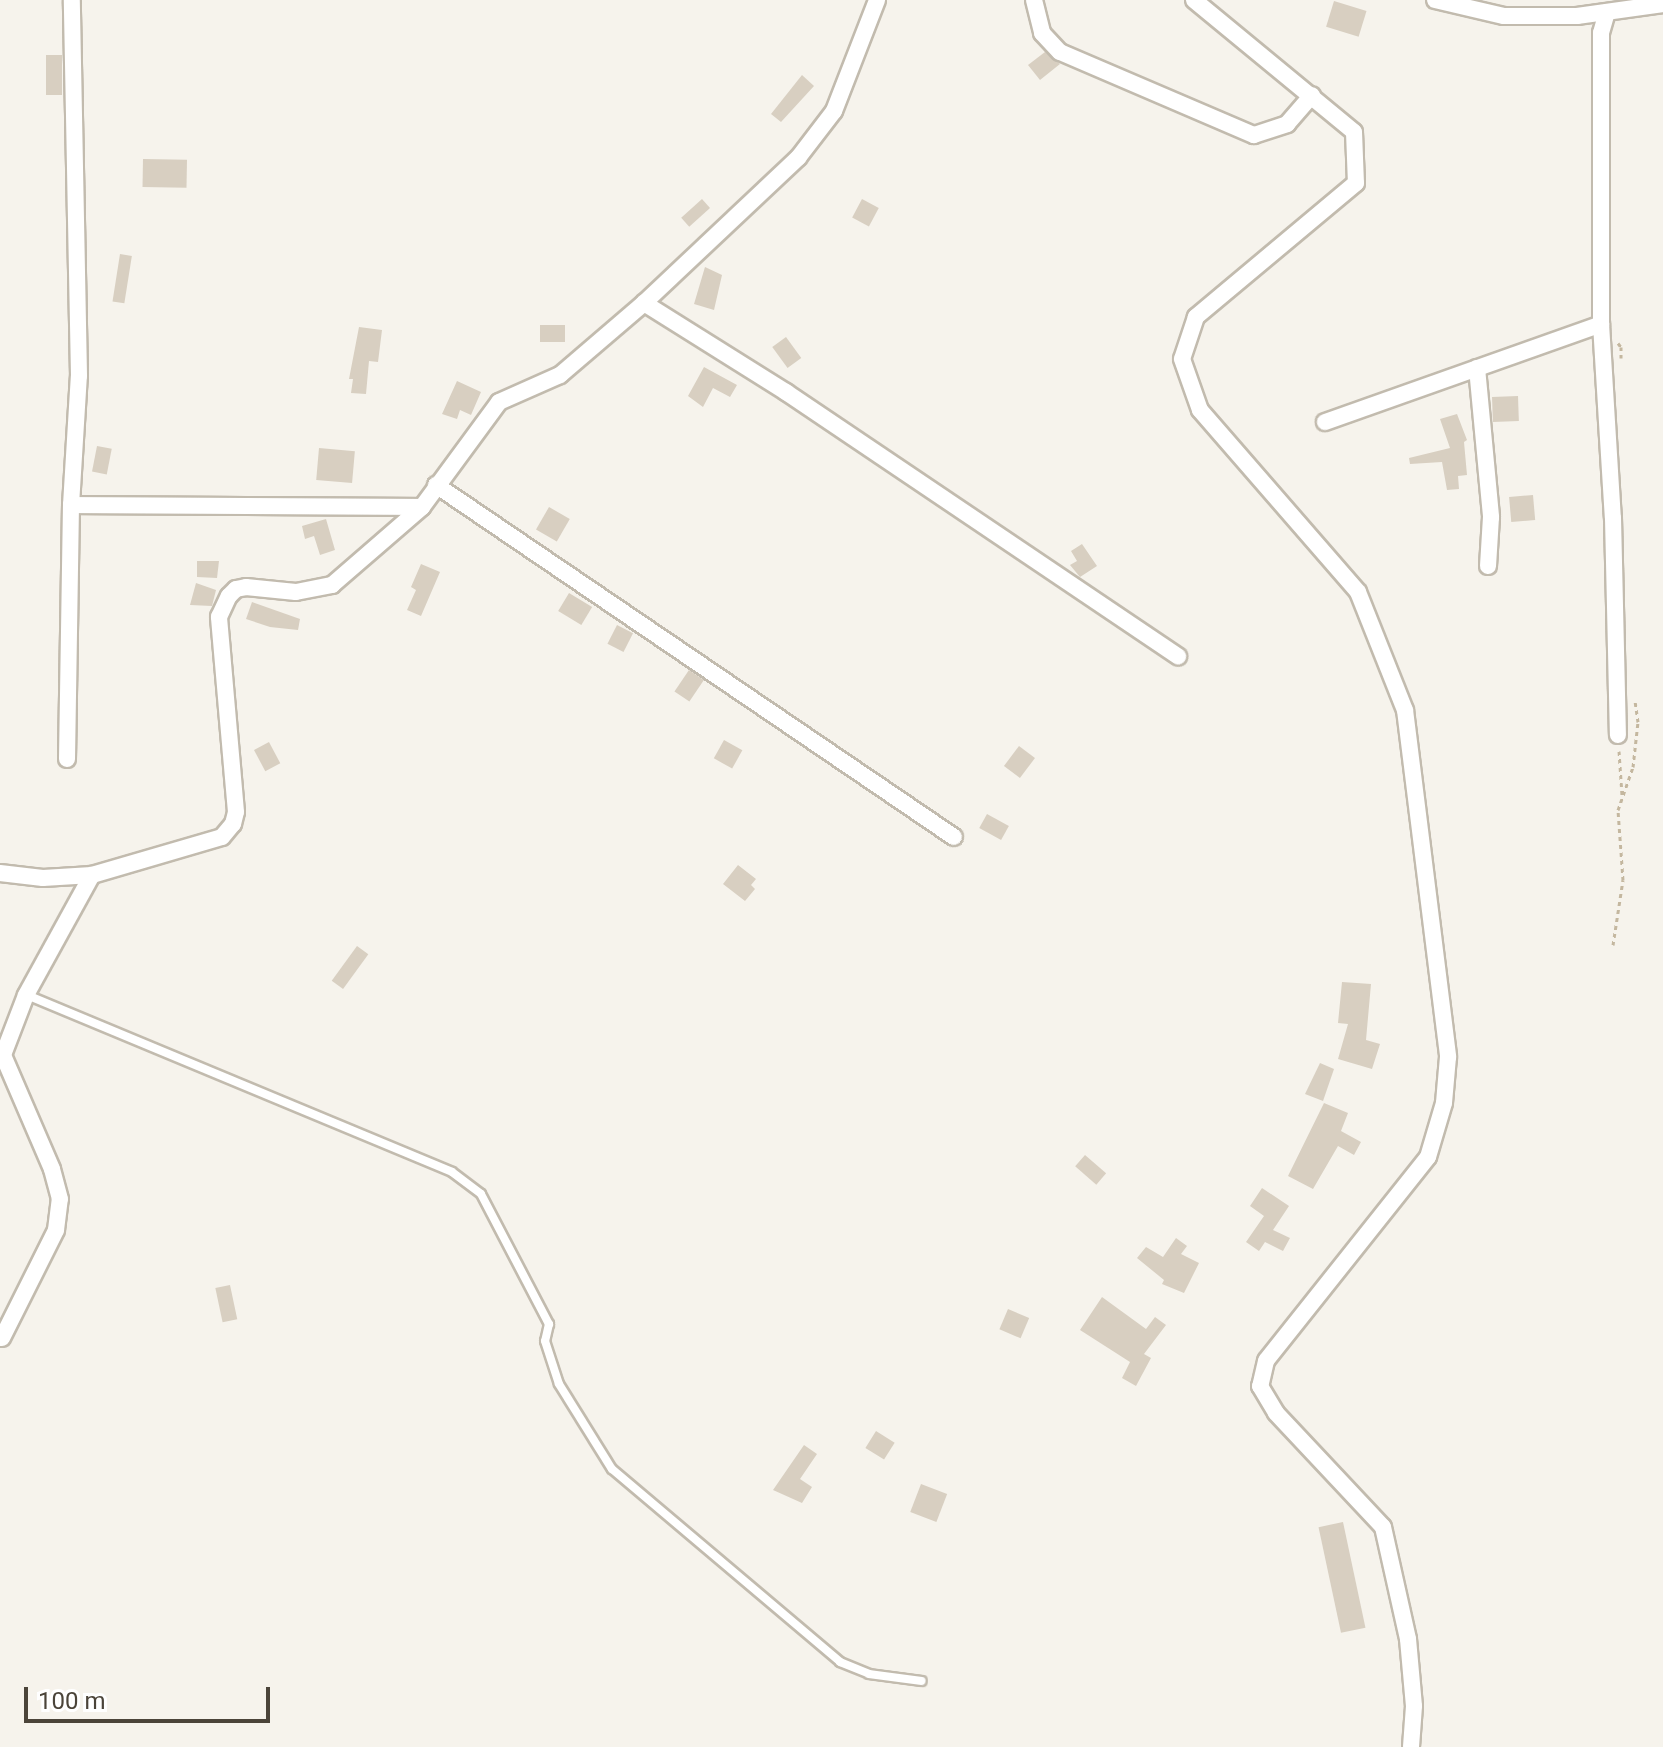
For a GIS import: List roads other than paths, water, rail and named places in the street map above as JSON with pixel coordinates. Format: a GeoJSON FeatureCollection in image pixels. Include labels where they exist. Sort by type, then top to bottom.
{"type":"FeatureCollection","features":[{"type":"Feature","properties":{"kind":"street"},"geometry":{"type":"LineString","coordinates":[[67,759],[71,505],[79,376],[72,0]]}},
{"type":"Feature","properties":{"kind":"street"},"geometry":{"type":"LineString","coordinates":[[0,873],[43,878],[92,875],[222,837],[233,824],[236,812],[219,617],[229,596],[236,589],[246,587],[296,592],[332,585],[422,507],[499,402],[560,375],[644,303],[798,158],[816,135],[834,111],[877,0]]}},
{"type":"Feature","properties":{"kind":"street"},"geometry":{"type":"LineString","coordinates":[[1034,0],[1042,33],[1060,52],[1254,135],[1287,124],[1312,95]]}},
{"type":"Feature","properties":{"kind":"street"},"geometry":{"type":"LineString","coordinates":[[1194,0],[1354,132],[1356,183],[1196,317],[1182,359],[1200,410],[1358,592],[1405,710],[1448,1057],[1444,1103],[1428,1157],[1266,1361],[1260,1386],[1276,1413],[1383,1527],[1408,1639],[1414,1706],[1411,1747]]}},
{"type":"Feature","properties":{"kind":"street"},"geometry":{"type":"LineString","coordinates":[[1435,0],[1504,16],[1577,16],[1663,4]]}},
{"type":"Feature","properties":{"kind":"street"},"geometry":{"type":"LineString","coordinates":[[1607,12],[1601,33],[1601,324],[1613,518],[1618,735]]}},
{"type":"Feature","properties":{"kind":"street"},"geometry":{"type":"LineString","coordinates":[[644,303],[786,392],[1178,656]]}},
{"type":"Feature","properties":{"kind":"street"},"geometry":{"type":"LineString","coordinates":[[1325,422],[1601,324]]}},
{"type":"Feature","properties":{"kind":"street"},"geometry":{"type":"LineString","coordinates":[[1477,368],[1491,517],[1488,566]]}},
{"type":"Feature","properties":{"kind":"street"},"geometry":{"type":"LineString","coordinates":[[436,485],[954,837]]}},
{"type":"Feature","properties":{"kind":"street"},"geometry":{"type":"LineString","coordinates":[[71,505],[422,507]]}},
{"type":"Feature","properties":{"kind":"street"},"geometry":{"type":"LineString","coordinates":[[2,1338],[56,1230],[60,1199],[52,1169],[2,1054],[26,995],[92,875]]}},
{"type":"Feature","properties":{"kind":"lane"},"geometry":{"type":"LineString","coordinates":[[26,995],[452,1172],[472,1187],[481,1194],[549,1324],[545,1341],[559,1384],[612,1469],[840,1662],[869,1674],[922,1681]]}}]}
